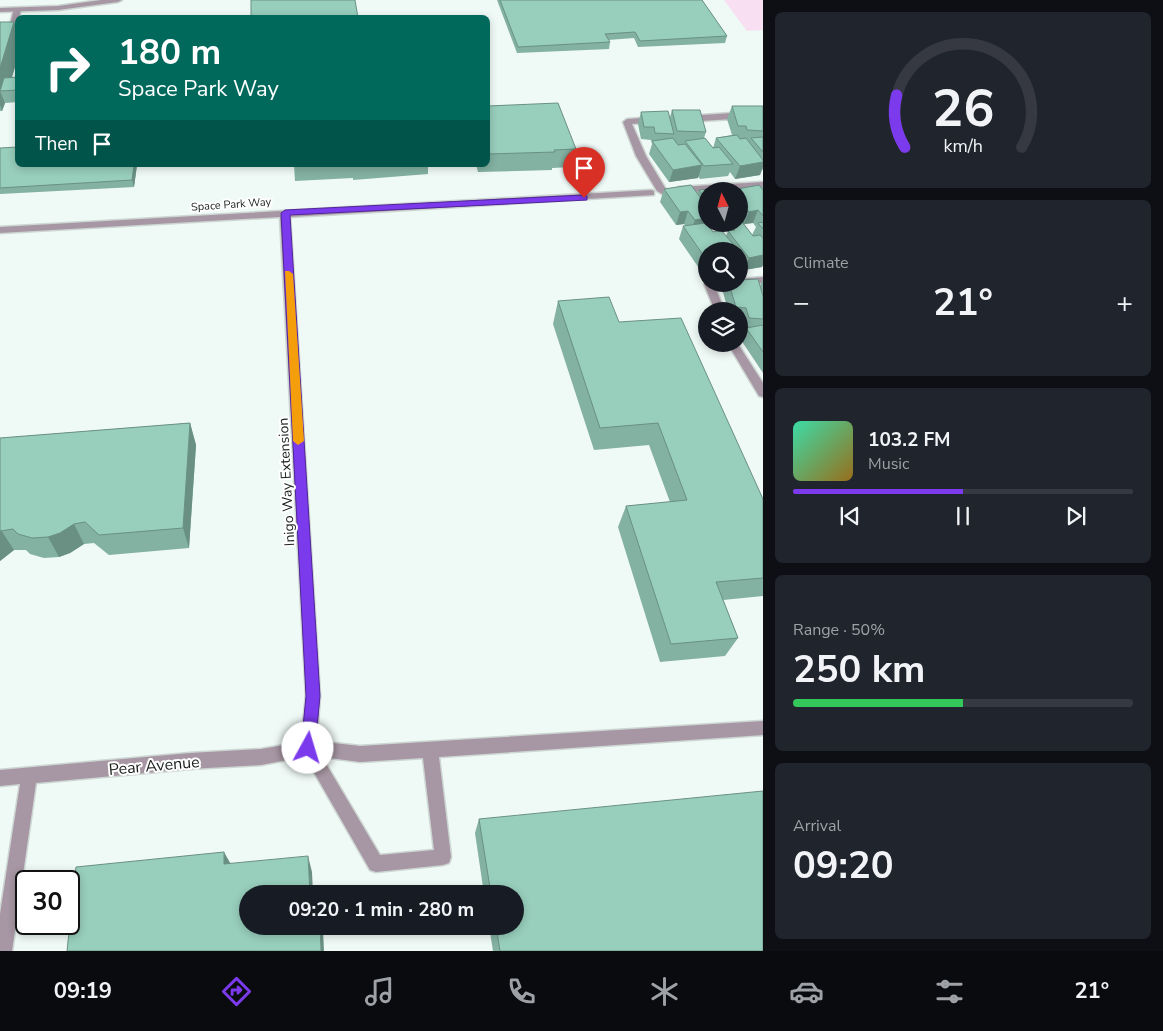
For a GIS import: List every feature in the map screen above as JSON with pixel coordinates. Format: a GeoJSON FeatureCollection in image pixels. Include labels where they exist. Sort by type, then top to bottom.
{"type":"FeatureCollection","features":[{"type":"Feature","properties":{"kind":"street"},"geometry":{"type":"LineString","coordinates":[[0,10],[91,5],[118,0]]}},
{"type":"Feature","properties":{"kind":"street"},"geometry":{"type":"LineString","coordinates":[[16,15],[17,10]]}},
{"type":"Feature","properties":{"kind":"street"},"geometry":{"type":"LineString","coordinates":[[10,37],[15,18]]}},
{"type":"Feature","properties":{"kind":"street"},"geometry":{"type":"LineString","coordinates":[[676,119],[763,114]]}},
{"type":"Feature","properties":{"kind":"street"},"geometry":{"type":"LineString","coordinates":[[662,191],[641,156],[627,122],[666,120]]}},
{"type":"Feature","properties":{"kind":"street","name":"Space Park Way"},"geometry":{"type":"LineString","coordinates":[[0,230],[651,194],[662,191],[763,185]]}},
{"type":"Feature","properties":{"kind":"street","name":"Inigo Way Extension"},"geometry":{"type":"LineString","coordinates":[[285,213],[313,696],[308,748]]}},
{"type":"Feature","properties":{"kind":"street"},"geometry":{"type":"LineString","coordinates":[[748,281],[763,280]]}},
{"type":"Feature","properties":{"kind":"street"},"geometry":{"type":"LineString","coordinates":[[738,352],[763,393]]}},
{"type":"Feature","properties":{"kind":"street","name":"Pear Avenue"},"geometry":{"type":"LineString","coordinates":[[0,778],[190,761],[261,757],[308,748],[360,754],[763,728]]}},
{"type":"Feature","properties":{"kind":"street"},"geometry":{"type":"LineString","coordinates":[[308,748],[376,864],[443,857],[430,750]]}},
{"type":"Feature","properties":{"kind":"street"},"geometry":{"type":"LineString","coordinates":[[3,951],[28,777]]}},
{"type":"Feature","properties":{"kind":"shaded area"},"geometry":{"type":"Polygon","coordinates":[[[724,0],[763,0],[763,30],[747,31],[724,0]]]}},
{"type":"Feature","properties":{"kind":"building"},"geometry":{"type":"Polygon","coordinates":[[[251,0],[355,0],[358,15],[251,15],[251,0]]]}},
{"type":"Feature","properties":{"kind":"building"},"geometry":{"type":"Polygon","coordinates":[[[500,0],[702,0],[727,36],[640,41],[635,32],[605,34],[610,42],[518,47],[500,0]]]}},
{"type":"Feature","properties":{"kind":"building"},"geometry":{"type":"Polygon","coordinates":[[[0,22],[14,22],[0,68],[0,22]]]}},
{"type":"Feature","properties":{"kind":"building"},"geometry":{"type":"Polygon","coordinates":[[[15,77],[15,90],[0,91],[4,78],[15,77]]]}},
{"type":"Feature","properties":{"kind":"building"},"geometry":{"type":"Polygon","coordinates":[[[558,103],[576,149],[554,150],[555,152],[490,154],[490,106],[558,103]]]}},
{"type":"Feature","properties":{"kind":"building"},"geometry":{"type":"Polygon","coordinates":[[[732,106],[763,106],[763,131],[747,130],[746,126],[738,126],[732,106]]]}},
{"type":"Feature","properties":{"kind":"building"},"geometry":{"type":"Polygon","coordinates":[[[672,110],[700,110],[706,132],[677,131],[672,110]]]}},
{"type":"Feature","properties":{"kind":"building"},"geometry":{"type":"Polygon","coordinates":[[[668,111],[674,134],[655,133],[654,127],[644,127],[641,112],[668,111]]]}},
{"type":"Feature","properties":{"kind":"building"},"geometry":{"type":"Polygon","coordinates":[[[737,135],[740,139],[746,138],[763,162],[740,166],[716,138],[737,135]]]}},
{"type":"Feature","properties":{"kind":"building"},"geometry":{"type":"Polygon","coordinates":[[[763,137],[763,152],[751,138],[763,137]]]}},
{"type":"Feature","properties":{"kind":"building"},"geometry":{"type":"Polygon","coordinates":[[[673,138],[678,145],[685,144],[702,165],[673,170],[652,141],[673,138]]]}},
{"type":"Feature","properties":{"kind":"building"},"geometry":{"type":"Polygon","coordinates":[[[705,138],[713,148],[719,147],[733,164],[704,166],[685,141],[705,138]]]}},
{"type":"Feature","properties":{"kind":"building"},"geometry":{"type":"Polygon","coordinates":[[[15,147],[15,167],[134,167],[132,180],[0,188],[0,148],[15,147]]]}},
{"type":"Feature","properties":{"kind":"building"},"geometry":{"type":"Polygon","coordinates":[[[691,185],[698,194],[698,219],[695,220],[688,211],[680,212],[664,189],[691,185]]]}},
{"type":"Feature","properties":{"kind":"building"},"geometry":{"type":"Polygon","coordinates":[[[759,185],[763,190],[763,216],[758,210],[748,211],[748,187],[759,185]]]}},
{"type":"Feature","properties":{"kind":"building"},"geometry":{"type":"Polygon","coordinates":[[[763,222],[763,229],[758,223],[763,222]]]}},
{"type":"Feature","properties":{"kind":"building"},"geometry":{"type":"Polygon","coordinates":[[[698,224],[698,232],[723,232],[731,242],[698,242],[698,248],[683,226],[698,224]]]}},
{"type":"Feature","properties":{"kind":"building"},"geometry":{"type":"Polygon","coordinates":[[[748,230],[753,236],[760,235],[763,238],[763,255],[749,258],[748,242],[737,242],[729,232],[748,232],[748,230]]]}},
{"type":"Feature","properties":{"kind":"building"},"geometry":{"type":"Polygon","coordinates":[[[758,279],[763,296],[763,319],[749,318],[748,302],[734,302],[731,292],[748,292],[748,280],[758,279]]]}},
{"type":"Feature","properties":{"kind":"building"},"geometry":{"type":"Polygon","coordinates":[[[609,297],[619,322],[681,318],[763,499],[763,578],[716,582],[738,638],[671,644],[626,506],[687,500],[658,423],[600,428],[558,301],[609,297]]]}},
{"type":"Feature","properties":{"kind":"building"},"geometry":{"type":"Polygon","coordinates":[[[763,325],[763,352],[748,331],[748,328],[763,325]]]}},
{"type":"Feature","properties":{"kind":"building"},"geometry":{"type":"Polygon","coordinates":[[[190,423],[183,528],[99,535],[85,522],[74,524],[60,533],[48,537],[32,538],[18,534],[13,529],[0,531],[0,438],[190,423]]]}},
{"type":"Feature","properties":{"kind":"building"},"geometry":{"type":"Polygon","coordinates":[[[763,791],[763,951],[500,951],[497,935],[524,935],[524,885],[490,885],[479,819],[763,791]]]}},
{"type":"Feature","properties":{"kind":"building"},"geometry":{"type":"Polygon","coordinates":[[[224,852],[224,864],[308,856],[310,885],[239,885],[239,935],[320,935],[321,951],[67,951],[69,935],[80,935],[80,870],[76,870],[76,867],[224,852]]]}},
{"type":"Feature","properties":{"kind":"slow traffic"},"geometry":{"type":"LineString","coordinates":[[289,274],[298,441]]}},
{"type":"Feature","properties":{"kind":"route"},"geometry":{"type":"LineString","coordinates":[[308,748],[313,696],[285,213],[584,198]]}}]}
